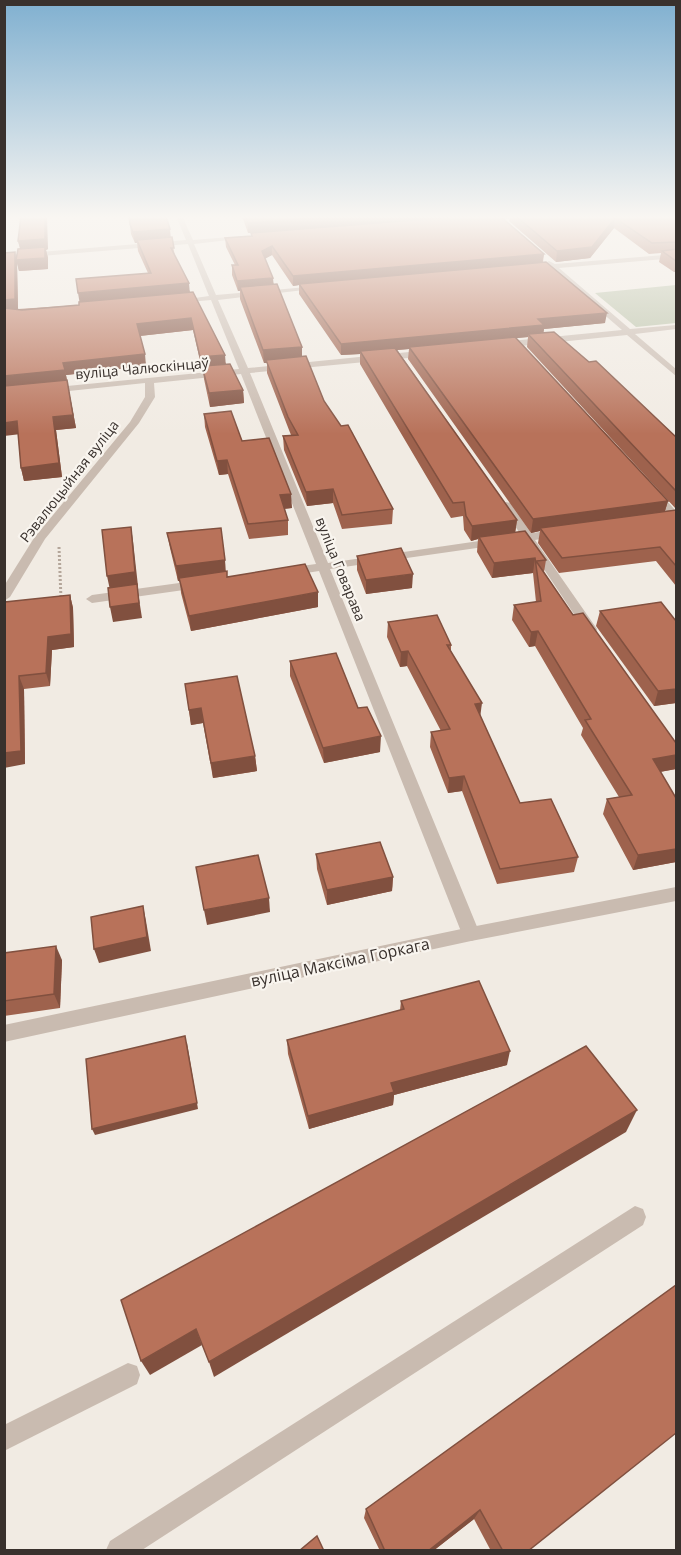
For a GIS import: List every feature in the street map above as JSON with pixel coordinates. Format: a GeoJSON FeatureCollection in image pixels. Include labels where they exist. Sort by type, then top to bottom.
{"type":"FeatureCollection","features":[{"type":"Feature","properties":{"kind":"street","name":"вуліца Говарава"},"geometry":{"type":"LineString","coordinates":[[208,289],[245,372],[471,934]]}},
{"type":"Feature","properties":{"kind":"street"},"geometry":{"type":"LineString","coordinates":[[166,302],[312,289]]}},
{"type":"Feature","properties":{"kind":"street"},"geometry":{"type":"LineString","coordinates":[[579,289],[676,373]]}},
{"type":"Feature","properties":{"kind":"street"},"geometry":{"type":"LineString","coordinates":[[492,346],[676,327]]}},
{"type":"Feature","properties":{"kind":"street"},"geometry":{"type":"LineString","coordinates":[[516,344],[524,352]]}},
{"type":"Feature","properties":{"kind":"street","name":"вуліца Чалюскінцаў"},"geometry":{"type":"LineString","coordinates":[[38,392],[245,372],[403,360],[434,352]]}},
{"type":"Feature","properties":{"kind":"street","name":"Рэвалюцыйная вуліца"},"geometry":{"type":"LineString","coordinates":[[4,597],[40,538],[134,423],[150,398],[149,382]]}},
{"type":"Feature","properties":{"kind":"street"},"geometry":{"type":"LineString","coordinates":[[644,482],[673,518]]}},
{"type":"Feature","properties":{"kind":"street"},"geometry":{"type":"LineString","coordinates":[[501,499],[596,634]]}},
{"type":"Feature","properties":{"kind":"street"},"geometry":{"type":"LineString","coordinates":[[278,574],[574,531]]}},
{"type":"Feature","properties":{"kind":"street"},"geometry":{"type":"LineString","coordinates":[[92,599],[220,582]]}},
{"type":"Feature","properties":{"kind":"street","name":"вуліца Максіма Горкага"},"geometry":{"type":"LineString","coordinates":[[4,1034],[471,934],[676,894]]}},
{"type":"Feature","properties":{"kind":"street"},"geometry":{"type":"LineString","coordinates":[[119,1551],[635,1217]]}},
{"type":"Feature","properties":{"kind":"street"},"geometry":{"type":"LineString","coordinates":[[4,1439],[128,1376]]}},
{"type":"Feature","properties":{"kind":"path"},"geometry":{"type":"LineString","coordinates":[[40,538],[59,543],[61,602],[92,599]]}},
{"type":"Feature","properties":{"kind":"green space"},"geometry":{"type":"Polygon","coordinates":[[[640,289],[676,289],[676,323],[636,327],[595,293],[640,289]]]}},
{"type":"Feature","properties":{"kind":"building"},"geometry":{"type":"Polygon","coordinates":[[[4,289],[15,289],[15,299],[4,300],[4,289]]]}},
{"type":"Feature","properties":{"kind":"building"},"geometry":{"type":"Polygon","coordinates":[[[77,289],[127,289],[78,293],[77,289]]]}},
{"type":"Feature","properties":{"kind":"building"},"geometry":{"type":"Polygon","coordinates":[[[241,289],[279,289],[302,347],[263,350],[241,289]]]}},
{"type":"Feature","properties":{"kind":"building"},"geometry":{"type":"Polygon","coordinates":[[[302,289],[578,289],[607,313],[538,319],[544,325],[341,344],[302,289]]]}},
{"type":"Feature","properties":{"kind":"building"},"geometry":{"type":"Polygon","coordinates":[[[193,292],[225,355],[200,357],[191,318],[137,324],[145,354],[63,363],[65,370],[4,376],[4,308],[22,310],[79,305],[79,302],[193,292]]]}},
{"type":"Feature","properties":{"kind":"building"},"geometry":{"type":"Polygon","coordinates":[[[554,332],[589,362],[596,361],[676,437],[676,491],[528,334],[554,332]]]}},
{"type":"Feature","properties":{"kind":"building"},"geometry":{"type":"Polygon","coordinates":[[[515,337],[668,501],[533,519],[409,347],[515,337]]]}},
{"type":"Feature","properties":{"kind":"building"},"geometry":{"type":"Polygon","coordinates":[[[395,348],[517,520],[472,526],[466,516],[464,502],[453,503],[360,351],[395,348]]]}},
{"type":"Feature","properties":{"kind":"building"},"geometry":{"type":"Polygon","coordinates":[[[306,356],[324,401],[341,426],[348,425],[393,509],[342,515],[333,489],[306,492],[283,436],[298,435],[288,417],[266,360],[306,356]]]}},
{"type":"Feature","properties":{"kind":"building"},"geometry":{"type":"Polygon","coordinates":[[[230,364],[243,390],[209,393],[202,366],[230,364]]]}},
{"type":"Feature","properties":{"kind":"building"},"geometry":{"type":"Polygon","coordinates":[[[67,380],[73,415],[53,417],[59,463],[21,468],[17,421],[4,423],[4,386],[67,380]]]}},
{"type":"Feature","properties":{"kind":"building"},"geometry":{"type":"Polygon","coordinates":[[[231,411],[242,441],[269,438],[291,494],[280,495],[288,520],[248,524],[227,460],[217,461],[204,414],[231,411]]]}},
{"type":"Feature","properties":{"kind":"building"},"geometry":{"type":"Polygon","coordinates":[[[676,510],[676,566],[660,547],[562,558],[540,528],[676,510]]]}},
{"type":"Feature","properties":{"kind":"building"},"geometry":{"type":"Polygon","coordinates":[[[131,527],[135,572],[107,576],[102,530],[131,527]]]}},
{"type":"Feature","properties":{"kind":"building"},"geometry":{"type":"Polygon","coordinates":[[[221,528],[225,560],[176,566],[167,533],[221,528]]]}},
{"type":"Feature","properties":{"kind":"building"},"geometry":{"type":"Polygon","coordinates":[[[525,531],[546,560],[536,561],[573,615],[583,613],[676,743],[676,755],[653,759],[676,798],[676,849],[638,855],[607,799],[632,795],[585,720],[591,719],[538,631],[531,632],[514,605],[541,601],[535,558],[494,563],[479,537],[525,531]]]}},
{"type":"Feature","properties":{"kind":"building"},"geometry":{"type":"Polygon","coordinates":[[[401,548],[413,574],[366,580],[357,556],[401,548]]]}},
{"type":"Feature","properties":{"kind":"building"},"geometry":{"type":"Polygon","coordinates":[[[305,564],[318,592],[189,616],[179,578],[227,571],[227,577],[305,564]]]}},
{"type":"Feature","properties":{"kind":"building"},"geometry":{"type":"Polygon","coordinates":[[[137,584],[139,603],[110,607],[108,588],[137,584]]]}},
{"type":"Feature","properties":{"kind":"building"},"geometry":{"type":"Polygon","coordinates":[[[70,595],[71,634],[48,637],[46,673],[19,676],[21,751],[4,753],[5,602],[70,595]]]}},
{"type":"Feature","properties":{"kind":"building"},"geometry":{"type":"Polygon","coordinates":[[[661,602],[676,621],[676,689],[658,691],[600,611],[661,602]]]}},
{"type":"Feature","properties":{"kind":"building"},"geometry":{"type":"Polygon","coordinates":[[[437,615],[451,645],[447,645],[482,703],[475,704],[520,803],[551,799],[578,857],[500,869],[464,776],[449,778],[431,732],[450,729],[408,651],[401,652],[388,622],[437,615]]]}},
{"type":"Feature","properties":{"kind":"building"},"geometry":{"type":"Polygon","coordinates":[[[336,653],[358,708],[367,707],[381,736],[323,748],[290,661],[336,653]]]}},
{"type":"Feature","properties":{"kind":"building"},"geometry":{"type":"Polygon","coordinates":[[[237,676],[255,756],[211,763],[201,708],[189,710],[185,684],[237,676]]]}},
{"type":"Feature","properties":{"kind":"building"},"geometry":{"type":"Polygon","coordinates":[[[380,842],[393,877],[327,890],[316,854],[380,842]]]}},
{"type":"Feature","properties":{"kind":"building"},"geometry":{"type":"Polygon","coordinates":[[[258,855],[269,898],[204,910],[196,867],[258,855]]]}},
{"type":"Feature","properties":{"kind":"building"},"geometry":{"type":"Polygon","coordinates":[[[143,906],[147,937],[94,949],[91,917],[143,906]]]}},
{"type":"Feature","properties":{"kind":"building"},"geometry":{"type":"Polygon","coordinates":[[[56,946],[54,994],[4,1001],[4,953],[56,946]]]}},
{"type":"Feature","properties":{"kind":"building"},"geometry":{"type":"Polygon","coordinates":[[[479,981],[510,1051],[391,1083],[394,1092],[308,1116],[287,1040],[404,1009],[401,1001],[479,981]]]}},
{"type":"Feature","properties":{"kind":"building"},"geometry":{"type":"Polygon","coordinates":[[[185,1036],[197,1103],[92,1129],[86,1059],[185,1036]]]}},
{"type":"Feature","properties":{"kind":"building"},"geometry":{"type":"Polygon","coordinates":[[[586,1046],[637,1110],[209,1362],[196,1329],[141,1361],[121,1300],[586,1046]]]}},
{"type":"Feature","properties":{"kind":"building"},"geometry":{"type":"Polygon","coordinates":[[[676,1285],[676,1433],[528,1551],[503,1551],[480,1510],[428,1551],[385,1551],[366,1509],[676,1285]]]}},
{"type":"Feature","properties":{"kind":"building"},"geometry":{"type":"Polygon","coordinates":[[[317,1536],[324,1551],[299,1551],[317,1536]]]}}]}
